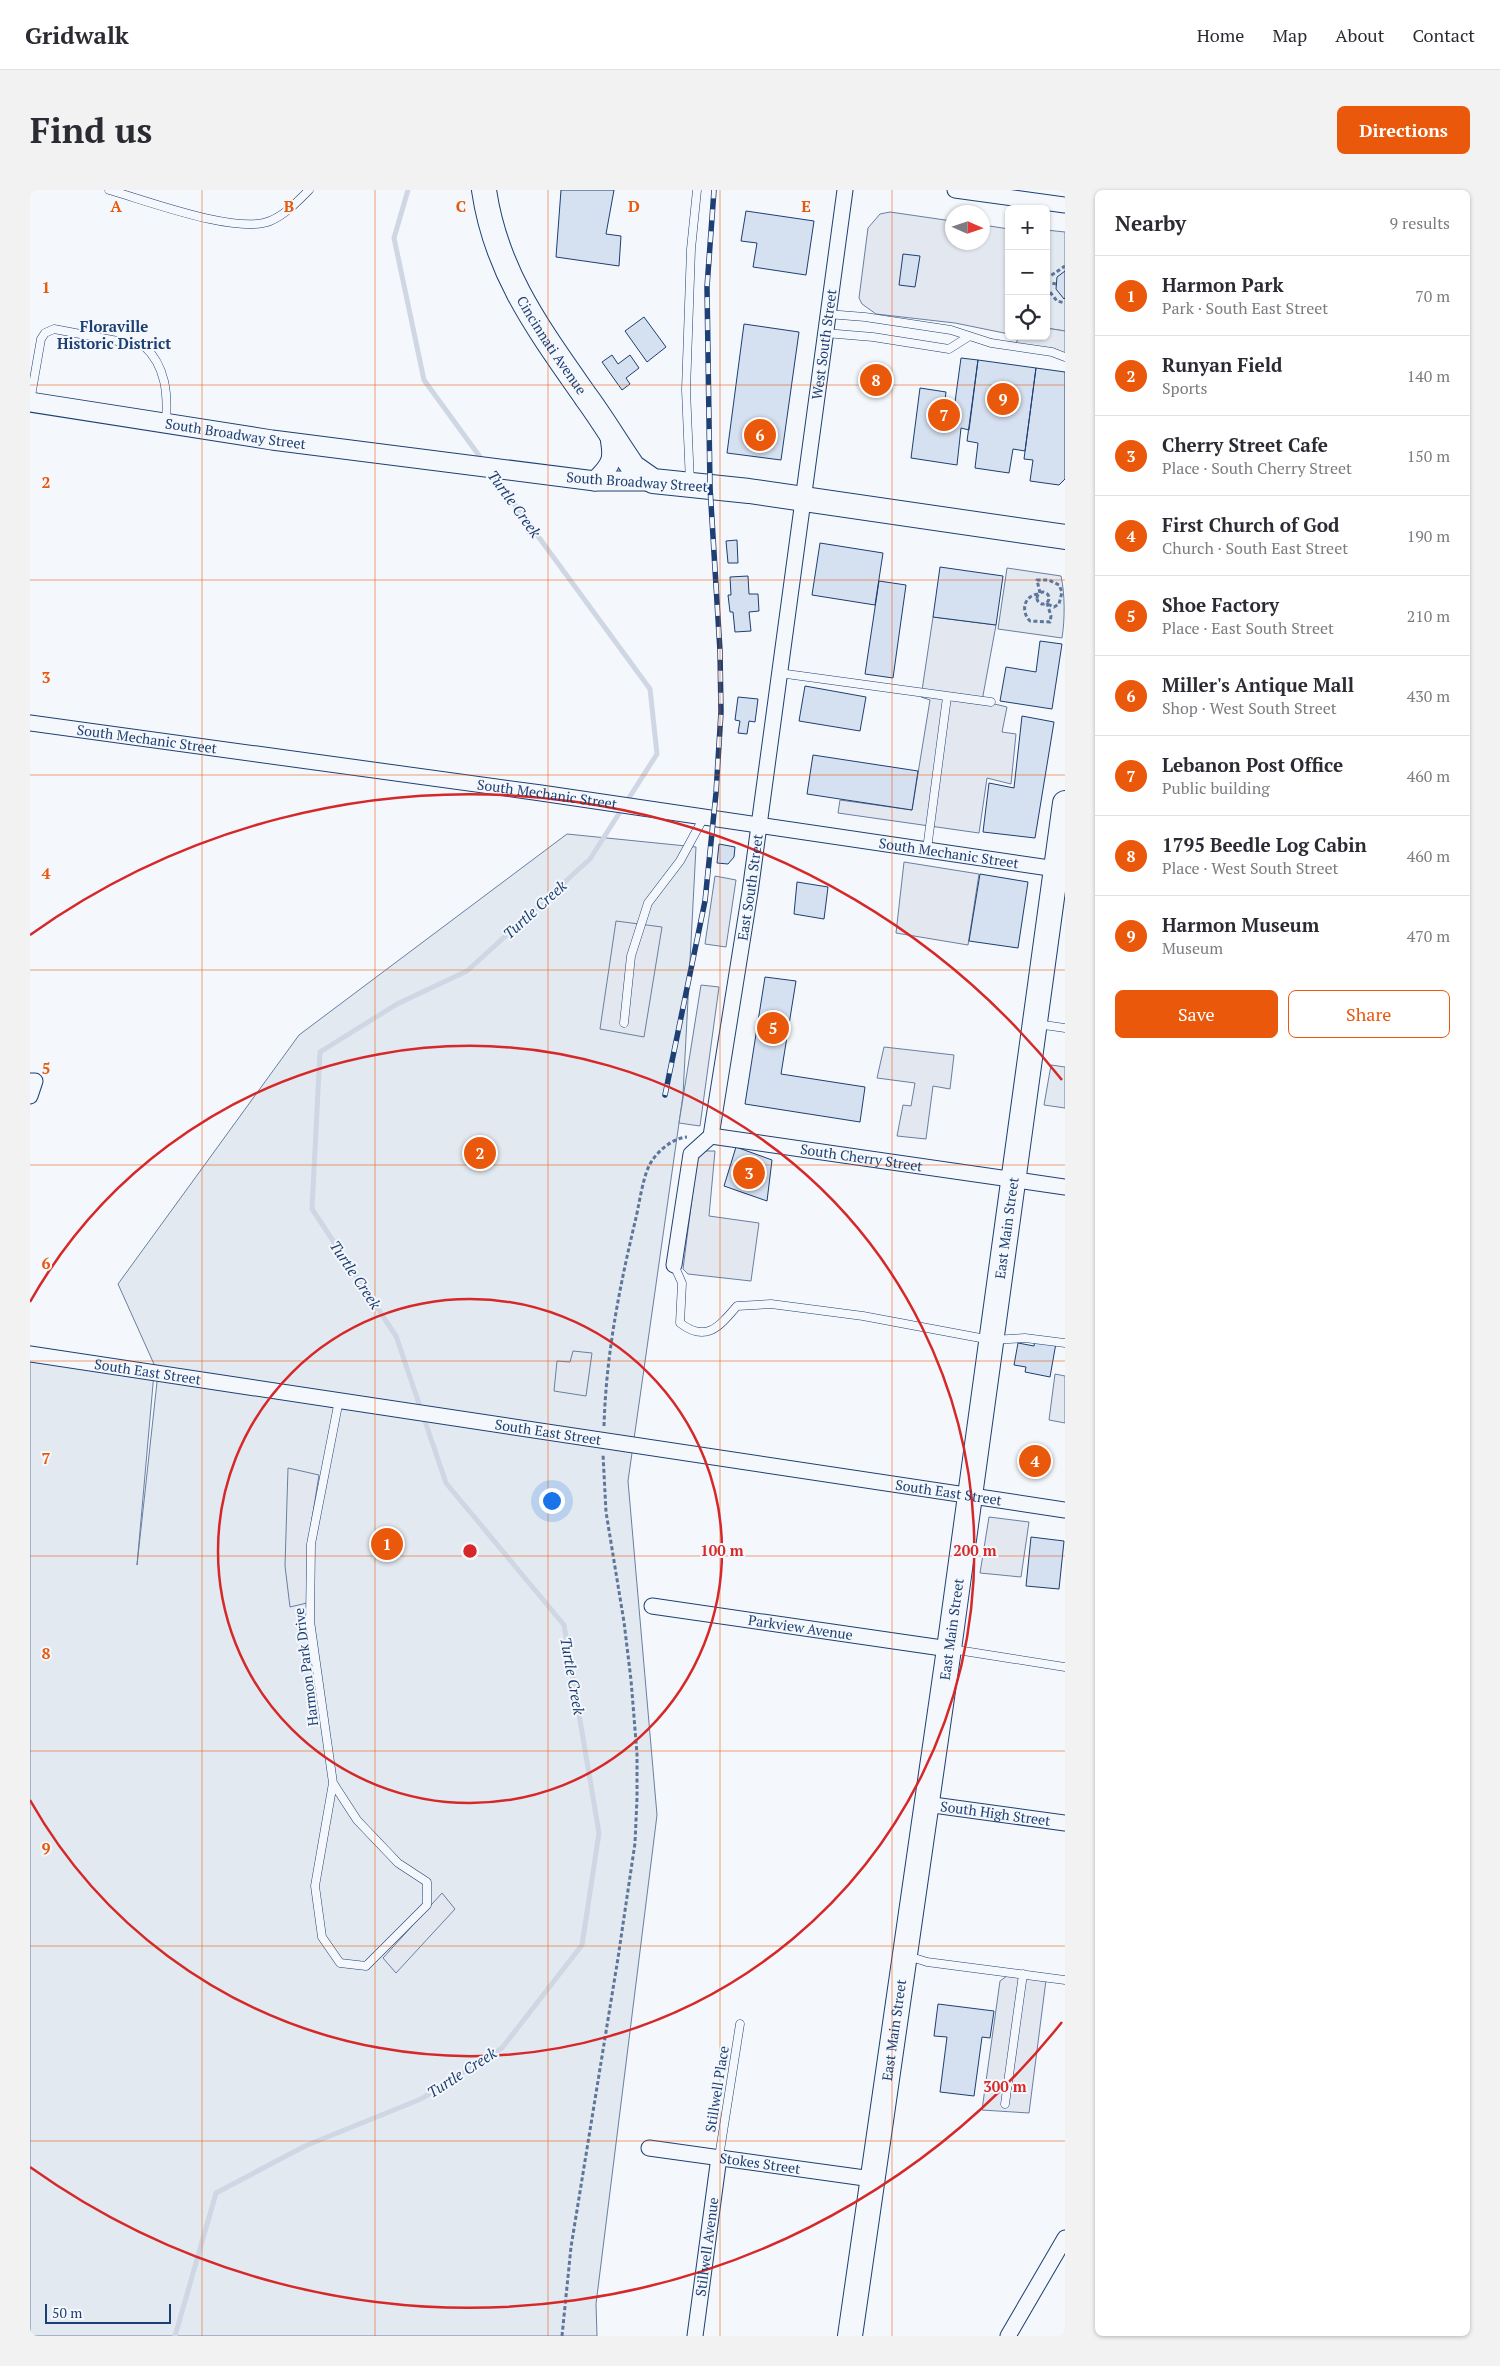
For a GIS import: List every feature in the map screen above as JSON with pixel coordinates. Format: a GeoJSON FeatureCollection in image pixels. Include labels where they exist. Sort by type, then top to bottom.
{"type":"FeatureCollection","features":[{"type":"Feature","properties":{"kind":"main road","name":"Cincinnati Avenue"},"geometry":{"type":"LineString","coordinates":[[484,190],[492,226],[516,292],[549,344],[634,467],[653,482]]}},
{"type":"Feature","properties":{"kind":"main road","name":"South Broadway Street"},"geometry":{"type":"LineString","coordinates":[[653,482],[802,499],[1065,537]]}},
{"type":"Feature","properties":{"kind":"main road","name":"East Main Street"},"geometry":{"type":"LineString","coordinates":[[850,2336],[906,1956],[1034,1024],[1060,869],[1065,803]]}},
{"type":"Feature","properties":{"kind":"street","name":"West South Street"},"geometry":{"type":"LineString","coordinates":[[802,499],[845,190]]}},
{"type":"Feature","properties":{"kind":"street"},"geometry":{"type":"LineString","coordinates":[[955,190],[1065,205]]}},
{"type":"Feature","properties":{"kind":"street","name":"South Broadway Street"},"geometry":{"type":"LineString","coordinates":[[30,396],[166,423],[272,440],[433,459],[595,482],[653,482]]}},
{"type":"Feature","properties":{"kind":"street"},"geometry":{"type":"LineString","coordinates":[[595,482],[611,464],[613,451],[608,428]]}},
{"type":"Feature","properties":{"kind":"street","name":"East South Street"},"geometry":{"type":"LineString","coordinates":[[711,1136],[759,826],[802,499]]}},
{"type":"Feature","properties":{"kind":"street","name":"South Mechanic Street"},"geometry":{"type":"LineString","coordinates":[[30,723],[108,732],[1060,869]]}},
{"type":"Feature","properties":{"kind":"street"},"geometry":{"type":"LineString","coordinates":[[30,1081],[35,1081],[30,1096]]}},
{"type":"Feature","properties":{"kind":"street"},"geometry":{"type":"LineString","coordinates":[[674,1266],[691,1154],[711,1136]]}},
{"type":"Feature","properties":{"kind":"street","name":"South Cherry Street"},"geometry":{"type":"LineString","coordinates":[[711,1136],[1065,1187]]}},
{"type":"Feature","properties":{"kind":"street","name":"South East Street"},"geometry":{"type":"LineString","coordinates":[[30,1354],[1065,1510]]}},
{"type":"Feature","properties":{"kind":"street","name":"Parkview Avenue"},"geometry":{"type":"LineString","coordinates":[[652,1606],[949,1649]]}},
{"type":"Feature","properties":{"kind":"street","name":"South High Street"},"geometry":{"type":"LineString","coordinates":[[926,1804],[1065,1823]]}},
{"type":"Feature","properties":{"kind":"street","name":"Stokes Street"},"geometry":{"type":"LineString","coordinates":[[650,2148],[872,2179]]}},
{"type":"Feature","properties":{"kind":"street","name":"Stillwell Avenue"},"geometry":{"type":"LineString","coordinates":[[695,2336],[719,2157]]}},
{"type":"Feature","properties":{"kind":"street"},"geometry":{"type":"LineString","coordinates":[[1008,2336],[1065,2238]]}},
{"type":"Feature","properties":{"kind":"lane"},"geometry":{"type":"LineString","coordinates":[[109,190],[208,218],[242,225],[269,222],[293,206],[309,190]]}},
{"type":"Feature","properties":{"kind":"lane"},"geometry":{"type":"LineString","coordinates":[[690,485],[686,390],[692,249],[697,190]]}},
{"type":"Feature","properties":{"kind":"lane"},"geometry":{"type":"LineString","coordinates":[[827,314],[865,317],[951,330],[991,343],[1052,352],[1065,357]]}},
{"type":"Feature","properties":{"kind":"lane"},"geometry":{"type":"LineString","coordinates":[[30,396],[41,339],[45,334],[54,329],[144,346],[152,353],[165,382],[166,423]]}},
{"type":"Feature","properties":{"kind":"lane"},"geometry":{"type":"LineString","coordinates":[[824,333],[873,337],[949,350],[968,337]]}},
{"type":"Feature","properties":{"kind":"lane"},"geometry":{"type":"LineString","coordinates":[[779,673],[992,702]]}},
{"type":"Feature","properties":{"kind":"lane"},"geometry":{"type":"LineString","coordinates":[[927,849],[947,697]]}},
{"type":"Feature","properties":{"kind":"lane"},"geometry":{"type":"LineString","coordinates":[[624,1023],[631,956],[648,903],[680,861],[704,817]]}},
{"type":"Feature","properties":{"kind":"lane"},"geometry":{"type":"LineString","coordinates":[[1034,1024],[1065,1028]]}},
{"type":"Feature","properties":{"kind":"lane"},"geometry":{"type":"LineString","coordinates":[[674,1266],[682,1283],[680,1323],[691,1332],[709,1332],[722,1324],[737,1306],[770,1304],[863,1316],[990,1340],[1025,1338],[1065,1343]]}},
{"type":"Feature","properties":{"kind":"lane","name":"Harmon Park Drive"},"geometry":{"type":"LineString","coordinates":[[333,1783],[310,1620],[311,1544],[339,1400]]}},
{"type":"Feature","properties":{"kind":"lane"},"geometry":{"type":"LineString","coordinates":[[949,1649],[1065,1666]]}},
{"type":"Feature","properties":{"kind":"lane"},"geometry":{"type":"LineString","coordinates":[[333,1783],[357,1820],[398,1863],[427,1882],[427,1905],[366,1966],[340,1963],[322,1937],[315,1886],[333,1783]]}},
{"type":"Feature","properties":{"kind":"lane"},"geometry":{"type":"LineString","coordinates":[[906,1956],[926,1962],[1065,1980]]}},
{"type":"Feature","properties":{"kind":"lane"},"geometry":{"type":"LineString","coordinates":[[1006,2104],[1023,1974]]}},
{"type":"Feature","properties":{"kind":"lane","name":"Stillwell Place"},"geometry":{"type":"LineString","coordinates":[[719,2157],[740,2024]]}},
{"type":"Feature","properties":{"kind":"path"},"geometry":{"type":"LineString","coordinates":[[1050,277],[1065,266]]}},
{"type":"Feature","properties":{"kind":"path"},"geometry":{"type":"LineString","coordinates":[[1050,282],[1056,284]]}},
{"type":"Feature","properties":{"kind":"path"},"geometry":{"type":"LineString","coordinates":[[1050,292],[1057,301],[1065,303]]}},
{"type":"Feature","properties":{"kind":"path"},"geometry":{"type":"LineString","coordinates":[[1059,584],[1062,592],[1059,604],[1054,607],[1047,603],[1039,602],[1037,580],[1049,580],[1059,584],[1065,582]]}},
{"type":"Feature","properties":{"kind":"path"},"geometry":{"type":"LineString","coordinates":[[1046,592],[1050,598],[1047,603],[1051,616],[1050,622],[1030,621],[1025,616],[1026,601],[1032,595],[1046,592]]}},
{"type":"Feature","properties":{"kind":"path"},"geometry":{"type":"LineString","coordinates":[[562,2336],[570,2247],[635,1843],[638,1798],[637,1754],[631,1680],[606,1512],[603,1440],[609,1354],[619,1291],[649,1166]]}},
{"type":"Feature","properties":{"kind":"shaded area"},"geometry":{"type":"Polygon","coordinates":[[[890,212],[945,220],[945,250],[990,250],[990,226],[1005,228],[1005,333],[955,323],[876,314],[862,304],[859,298],[868,228],[880,214],[890,212]]]}},
{"type":"Feature","properties":{"kind":"shaded area"},"geometry":{"type":"Polygon","coordinates":[[[1050,230],[1065,232],[1065,331],[1050,329],[1050,230]]]}},
{"type":"Feature","properties":{"kind":"shaded area"},"geometry":{"type":"Polygon","coordinates":[[[1050,329],[1065,331],[1065,357],[1014,346],[1018,340],[1050,340],[1050,329]]]}},
{"type":"Feature","properties":{"kind":"shaded area"},"geometry":{"type":"Polygon","coordinates":[[[1007,568],[1061,576],[1064,607],[1062,638],[998,629],[1007,568]]]}},
{"type":"Feature","properties":{"kind":"shaded area"},"geometry":{"type":"Polygon","coordinates":[[[933,617],[996,625],[982,701],[1007,707],[1002,732],[1016,734],[1011,784],[987,778],[979,833],[838,813],[840,800],[912,810],[930,700],[921,697],[933,617]]]}},
{"type":"Feature","properties":{"kind":"shaded area"},"geometry":{"type":"Polygon","coordinates":[[[567,834],[696,847],[683,1095],[628,1481],[657,1815],[596,2304],[597,2336],[30,2336],[30,1354],[154,1373],[137,1565],[158,1373],[118,1284],[299,1035],[567,834]]]}},
{"type":"Feature","properties":{"kind":"shaded area"},"geometry":{"type":"Polygon","coordinates":[[[904,862],[979,874],[968,945],[896,933],[904,862]]]}},
{"type":"Feature","properties":{"kind":"shaded area"},"geometry":{"type":"Polygon","coordinates":[[[715,876],[736,880],[726,947],[705,944],[715,876]]]}},
{"type":"Feature","properties":{"kind":"shaded area"},"geometry":{"type":"Polygon","coordinates":[[[616,921],[662,927],[644,1037],[600,1029],[616,921]]]}},
{"type":"Feature","properties":{"kind":"shaded area"},"geometry":{"type":"Polygon","coordinates":[[[701,985],[719,987],[700,1126],[679,1123],[701,985]]]}},
{"type":"Feature","properties":{"kind":"shaded area"},"geometry":{"type":"Polygon","coordinates":[[[884,1047],[954,1055],[950,1089],[933,1086],[926,1139],[897,1136],[903,1105],[911,1106],[915,1083],[877,1078],[884,1047]]]}},
{"type":"Feature","properties":{"kind":"shaded area"},"geometry":{"type":"Polygon","coordinates":[[[1051,1065],[1065,1067],[1065,1108],[1044,1105],[1051,1065]]]}},
{"type":"Feature","properties":{"kind":"shaded area"},"geometry":{"type":"Polygon","coordinates":[[[698,1151],[715,1151],[709,1216],[759,1223],[751,1281],[688,1274],[683,1269],[698,1151]]]}},
{"type":"Feature","properties":{"kind":"shaded area"},"geometry":{"type":"Polygon","coordinates":[[[573,1351],[592,1353],[586,1396],[554,1391],[557,1361],[570,1362],[573,1351]]]}},
{"type":"Feature","properties":{"kind":"shaded area"},"geometry":{"type":"Polygon","coordinates":[[[1055,1374],[1065,1376],[1065,1423],[1049,1420],[1055,1374]]]}},
{"type":"Feature","properties":{"kind":"shaded area"},"geometry":{"type":"Polygon","coordinates":[[[288,1468],[319,1475],[311,1525],[311,1602],[290,1607],[285,1566],[288,1468]]]}},
{"type":"Feature","properties":{"kind":"shaded area"},"geometry":{"type":"Polygon","coordinates":[[[989,1517],[1029,1522],[1021,1577],[980,1573],[989,1517]]]}},
{"type":"Feature","properties":{"kind":"shaded area"},"geometry":{"type":"Polygon","coordinates":[[[442,1893],[455,1909],[396,1973],[383,1958],[442,1893]]]}},
{"type":"Feature","properties":{"kind":"shaded area"},"geometry":{"type":"Polygon","coordinates":[[[1007,1976],[1046,1980],[1029,2113],[982,2110],[1000,1981],[1007,1976]]]}},
{"type":"Feature","properties":{"kind":"building"},"geometry":{"type":"Polygon","coordinates":[[[561,190],[614,190],[606,234],[621,236],[619,266],[556,257],[561,190]]]}},
{"type":"Feature","properties":{"kind":"building"},"geometry":{"type":"Polygon","coordinates":[[[746,211],[814,221],[806,275],[753,267],[757,243],[741,241],[746,211]]]}},
{"type":"Feature","properties":{"kind":"building"},"geometry":{"type":"Polygon","coordinates":[[[903,254],[920,256],[915,287],[899,285],[903,254]]]}},
{"type":"Feature","properties":{"kind":"building"},"geometry":{"type":"Polygon","coordinates":[[[1065,271],[1064,299],[1056,289],[1057,277],[1065,271]]]}},
{"type":"Feature","properties":{"kind":"building"},"geometry":{"type":"Polygon","coordinates":[[[644,317],[666,347],[647,362],[625,331],[644,317]]]}},
{"type":"Feature","properties":{"kind":"building"},"geometry":{"type":"Polygon","coordinates":[[[744,324],[799,332],[781,460],[727,453],[744,324]]]}},
{"type":"Feature","properties":{"kind":"building"},"geometry":{"type":"Polygon","coordinates":[[[612,355],[618,364],[630,355],[639,368],[626,378],[630,384],[622,390],[602,362],[612,355]]]}},
{"type":"Feature","properties":{"kind":"building"},"geometry":{"type":"Polygon","coordinates":[[[961,358],[978,360],[969,430],[961,428],[957,465],[911,458],[920,388],[946,392],[945,400],[955,402],[961,358]]]}},
{"type":"Feature","properties":{"kind":"building"},"geometry":{"type":"Polygon","coordinates":[[[978,360],[1036,368],[1025,451],[1013,449],[1009,473],[975,468],[978,443],[967,441],[978,360]]]}},
{"type":"Feature","properties":{"kind":"building"},"geometry":{"type":"Polygon","coordinates":[[[1036,368],[1065,372],[1065,479],[1059,485],[1030,481],[1033,460],[1024,459],[1036,368]]]}},
{"type":"Feature","properties":{"kind":"building"},"geometry":{"type":"Polygon","coordinates":[[[737,540],[738,563],[728,563],[726,541],[737,540]]]}},
{"type":"Feature","properties":{"kind":"building"},"geometry":{"type":"Polygon","coordinates":[[[820,543],[883,553],[875,605],[812,595],[820,543]]]}},
{"type":"Feature","properties":{"kind":"building"},"geometry":{"type":"Polygon","coordinates":[[[940,567],[1003,576],[996,625],[933,617],[940,567]]]}},
{"type":"Feature","properties":{"kind":"building"},"geometry":{"type":"Polygon","coordinates":[[[748,576],[749,594],[758,594],[759,611],[749,612],[751,631],[735,632],[733,612],[730,612],[728,595],[731,595],[730,577],[748,576]]]}},
{"type":"Feature","properties":{"kind":"building"},"geometry":{"type":"Polygon","coordinates":[[[879,581],[906,585],[893,678],[865,674],[879,581]]]}},
{"type":"Feature","properties":{"kind":"building"},"geometry":{"type":"Polygon","coordinates":[[[1040,641],[1062,644],[1052,709],[1000,701],[1006,667],[1036,672],[1040,641]]]}},
{"type":"Feature","properties":{"kind":"building"},"geometry":{"type":"Polygon","coordinates":[[[805,686],[866,697],[860,731],[799,721],[805,686]]]}},
{"type":"Feature","properties":{"kind":"building"},"geometry":{"type":"Polygon","coordinates":[[[738,697],[758,699],[755,722],[749,721],[747,734],[738,733],[740,721],[735,720],[738,697]]]}},
{"type":"Feature","properties":{"kind":"building"},"geometry":{"type":"Polygon","coordinates":[[[1022,716],[1054,722],[1035,838],[983,832],[989,783],[1014,788],[1022,716]]]}},
{"type":"Feature","properties":{"kind":"building"},"geometry":{"type":"Polygon","coordinates":[[[813,755],[918,771],[912,810],[807,794],[813,755]]]}},
{"type":"Feature","properties":{"kind":"building"},"geometry":{"type":"Polygon","coordinates":[[[719,844],[735,847],[734,857],[728,864],[717,863],[719,844]]]}},
{"type":"Feature","properties":{"kind":"building"},"geometry":{"type":"Polygon","coordinates":[[[980,874],[1028,882],[1018,948],[969,941],[980,874]]]}},
{"type":"Feature","properties":{"kind":"building"},"geometry":{"type":"Polygon","coordinates":[[[797,882],[828,887],[824,919],[794,914],[797,882]]]}},
{"type":"Feature","properties":{"kind":"building"},"geometry":{"type":"Polygon","coordinates":[[[765,977],[796,981],[781,1074],[865,1087],[860,1122],[745,1104],[765,977]]]}},
{"type":"Feature","properties":{"kind":"building"},"geometry":{"type":"Polygon","coordinates":[[[736,1147],[772,1160],[767,1201],[724,1186],[736,1147]]]}},
{"type":"Feature","properties":{"kind":"building"},"geometry":{"type":"Polygon","coordinates":[[[1035,1340],[1056,1343],[1050,1377],[1025,1372],[1026,1367],[1014,1365],[1018,1343],[1034,1346],[1035,1340]]]}},
{"type":"Feature","properties":{"kind":"building"},"geometry":{"type":"Polygon","coordinates":[[[1031,1537],[1064,1541],[1059,1589],[1026,1586],[1031,1537]]]}},
{"type":"Feature","properties":{"kind":"building"},"geometry":{"type":"Polygon","coordinates":[[[938,2004],[994,2011],[990,2038],[982,2037],[974,2096],[940,2092],[947,2037],[934,2036],[938,2004]]]}},
{"type":"Feature","properties":{"kind":"waterway","name":"Turtle Creek"},"geometry":{"type":"LineString","coordinates":[[408,190],[394,238],[424,380],[483,461]]}},
{"type":"Feature","properties":{"kind":"waterway","name":"Turtle Creek"},"geometry":{"type":"LineString","coordinates":[[175,2336],[216,2193],[305,2146],[421,2099],[502,2048],[582,1945],[599,1833],[564,1625],[446,1483],[396,1336],[312,1209],[320,1052],[397,1004],[467,971],[590,859],[657,754],[650,689],[491,472]]}},
{"type":"Feature","properties":{"kind":"railway"},"geometry":{"type":"LineString","coordinates":[[665,1095],[705,901],[716,793],[721,712],[720,651],[710,487],[707,287],[714,190]]}},
{"type":"Feature","properties":{"kind":"place","name":"1795 Beedle Log Cabin"},"geometry":{"type":"Point","coordinates":[876,380]}},
{"type":"Feature","properties":{"kind":"place","name":"Harmon Museum"},"geometry":{"type":"Point","coordinates":[1003,399]}},
{"type":"Feature","properties":{"kind":"place","name":"Lebanon Post Office"},"geometry":{"type":"Point","coordinates":[944,415]}},
{"type":"Feature","properties":{"kind":"place","name":"Miller's Antique Mall"},"geometry":{"type":"Point","coordinates":[760,435]}},
{"type":"Feature","properties":{"kind":"place","name":"Shoe Factory"},"geometry":{"type":"Point","coordinates":[773,1028]}},
{"type":"Feature","properties":{"kind":"place","name":"Runyan Field"},"geometry":{"type":"Point","coordinates":[480,1153]}},
{"type":"Feature","properties":{"kind":"place","name":"Cherry Street Cafe"},"geometry":{"type":"Point","coordinates":[749,1173]}},
{"type":"Feature","properties":{"kind":"place","name":"First Church of God"},"geometry":{"type":"Point","coordinates":[1035,1461]}},
{"type":"Feature","properties":{"kind":"place","name":"Harmon Park"},"geometry":{"type":"Point","coordinates":[387,1544]}},
{"type":"Feature","properties":{"kind":"district","name":"Floraville Historic District"},"geometry":{"type":"Point","coordinates":[114,336]}}]}
